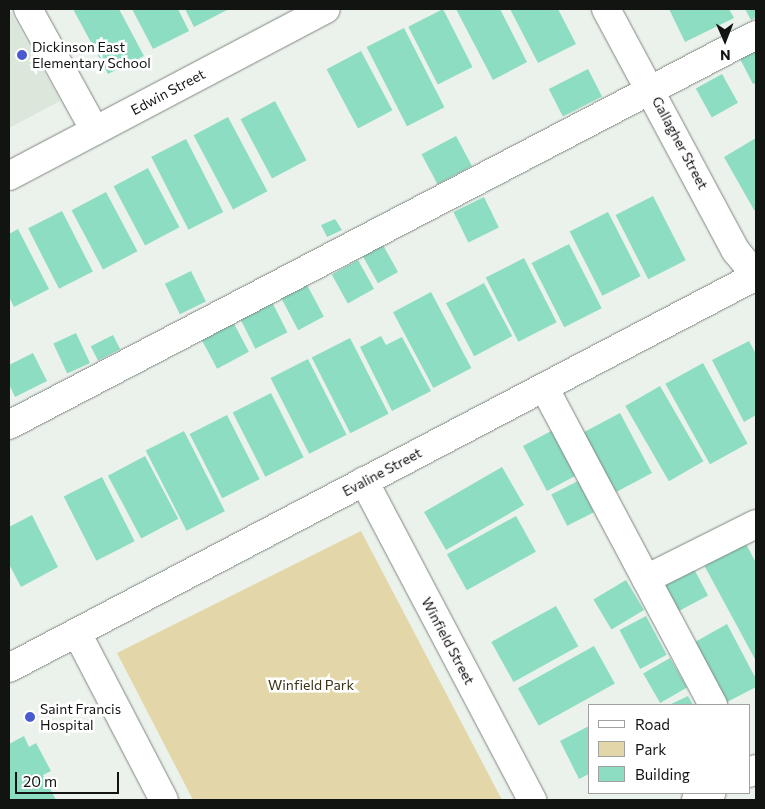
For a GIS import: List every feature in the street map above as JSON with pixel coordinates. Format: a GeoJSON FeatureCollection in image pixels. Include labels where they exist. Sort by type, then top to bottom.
{"type":"FeatureCollection","features":[{"type":"Feature","properties":{"kind":"street"},"geometry":{"type":"LineString","coordinates":[[28,9],[95,131]]}},
{"type":"Feature","properties":{"kind":"street","name":"Edwin Street"},"geometry":{"type":"LineString","coordinates":[[9,176],[326,9]]}},
{"type":"Feature","properties":{"kind":"street","name":"Gallagher Street"},"geometry":{"type":"LineString","coordinates":[[606,9],[651,88],[736,251],[756,276]]}},
{"type":"Feature","properties":{"kind":"street"},"geometry":{"type":"LineString","coordinates":[[9,425],[651,88],[756,35]]}},
{"type":"Feature","properties":{"kind":"street","name":"Evaline Street"},"geometry":{"type":"LineString","coordinates":[[9,668],[756,276]]}},
{"type":"Feature","properties":{"kind":"street"},"geometry":{"type":"LineString","coordinates":[[544,387],[712,704]]}},
{"type":"Feature","properties":{"kind":"street","name":"Winfield Street"},"geometry":{"type":"LineString","coordinates":[[364,482],[532,800]]}},
{"type":"Feature","properties":{"kind":"street"},"geometry":{"type":"LineString","coordinates":[[646,579],[756,524]]}},
{"type":"Feature","properties":{"kind":"street"},"geometry":{"type":"LineString","coordinates":[[77,633],[164,800]]}},
{"type":"Feature","properties":{"kind":"street"},"geometry":{"type":"LineString","coordinates":[[696,800],[709,794]]}},
{"type":"Feature","properties":{"kind":"shaded area","name":"Dickinson East Elementary School"},"geometry":{"type":"Polygon","coordinates":[[[9,9],[60,101],[9,128],[9,9]]]}},
{"type":"Feature","properties":{"kind":"green space","name":"Winfield Park"},"geometry":{"type":"Polygon","coordinates":[[[361,531],[502,800],[193,800],[117,653],[361,531]]]}},
{"type":"Feature","properties":{"kind":"building"},"geometry":{"type":"Polygon","coordinates":[[[73,9],[119,9],[144,56],[108,74],[73,9]]]}},
{"type":"Feature","properties":{"kind":"building"},"geometry":{"type":"Polygon","coordinates":[[[132,9],[178,9],[189,31],[153,49],[132,9]]]}},
{"type":"Feature","properties":{"kind":"building"},"geometry":{"type":"Polygon","coordinates":[[[185,9],[229,9],[194,27],[185,9]]]}},
{"type":"Feature","properties":{"kind":"building"},"geometry":{"type":"Polygon","coordinates":[[[443,9],[473,67],[438,85],[408,27],[443,9]]]}},
{"type":"Feature","properties":{"kind":"building"},"geometry":{"type":"Polygon","coordinates":[[[456,9],[500,9],[527,62],[493,80],[456,9]]]}},
{"type":"Feature","properties":{"kind":"building"},"geometry":{"type":"Polygon","coordinates":[[[510,9],[558,9],[576,44],[538,63],[510,9]]]}},
{"type":"Feature","properties":{"kind":"building"},"geometry":{"type":"Polygon","coordinates":[[[669,9],[729,9],[734,18],[685,42],[669,9]]]}},
{"type":"Feature","properties":{"kind":"building"},"geometry":{"type":"Polygon","coordinates":[[[745,9],[756,9],[756,17],[751,20],[745,9]]]}},
{"type":"Feature","properties":{"kind":"building"},"geometry":{"type":"Polygon","coordinates":[[[404,28],[444,107],[407,126],[367,47],[404,28]]]}},
{"type":"Feature","properties":{"kind":"building"},"geometry":{"type":"Polygon","coordinates":[[[756,48],[756,83],[753,84],[739,57],[756,48]]]}},
{"type":"Feature","properties":{"kind":"building"},"geometry":{"type":"Polygon","coordinates":[[[361,51],[392,110],[358,128],[327,69],[361,51]]]}},
{"type":"Feature","properties":{"kind":"building"},"geometry":{"type":"Polygon","coordinates":[[[588,69],[602,97],[563,117],[549,89],[588,69]]]}},
{"type":"Feature","properties":{"kind":"building"},"geometry":{"type":"Polygon","coordinates":[[[722,74],[738,103],[712,117],[696,89],[722,74]]]}},
{"type":"Feature","properties":{"kind":"building"},"geometry":{"type":"Polygon","coordinates":[[[275,101],[306,160],[272,178],[241,119],[275,101]]]}},
{"type":"Feature","properties":{"kind":"building"},"geometry":{"type":"Polygon","coordinates":[[[228,117],[267,191],[233,209],[194,135],[228,117]]]}},
{"type":"Feature","properties":{"kind":"building"},"geometry":{"type":"Polygon","coordinates":[[[456,136],[472,166],[438,184],[422,154],[456,136]]]}},
{"type":"Feature","properties":{"kind":"building"},"geometry":{"type":"Polygon","coordinates":[[[756,138],[756,210],[754,210],[724,157],[756,138]]]}},
{"type":"Feature","properties":{"kind":"building"},"geometry":{"type":"Polygon","coordinates":[[[186,139],[223,212],[188,230],[151,157],[186,139]]]}},
{"type":"Feature","properties":{"kind":"building"},"geometry":{"type":"Polygon","coordinates":[[[148,168],[179,227],[145,245],[114,186],[148,168]]]}},
{"type":"Feature","properties":{"kind":"building"},"geometry":{"type":"Polygon","coordinates":[[[106,192],[137,251],[103,269],[72,210],[106,192]]]}},
{"type":"Feature","properties":{"kind":"building"},"geometry":{"type":"Polygon","coordinates":[[[653,196],[686,260],[648,279],[616,215],[653,196]]]}},
{"type":"Feature","properties":{"kind":"building"},"geometry":{"type":"Polygon","coordinates":[[[484,197],[499,228],[468,242],[453,212],[484,197]]]}},
{"type":"Feature","properties":{"kind":"building"},"geometry":{"type":"Polygon","coordinates":[[[62,211],[93,272],[59,289],[28,228],[62,211]]]}},
{"type":"Feature","properties":{"kind":"building"},"geometry":{"type":"Polygon","coordinates":[[[608,212],[641,276],[602,296],[570,232],[608,212]]]}},
{"type":"Feature","properties":{"kind":"building"},"geometry":{"type":"Polygon","coordinates":[[[335,219],[342,230],[327,237],[321,225],[335,219]]]}},
{"type":"Feature","properties":{"kind":"building"},"geometry":{"type":"Polygon","coordinates":[[[18,229],[49,289],[14,307],[9,297],[9,234],[18,229]]]}},
{"type":"Feature","properties":{"kind":"building"},"geometry":{"type":"Polygon","coordinates":[[[569,244],[602,308],[564,327],[532,263],[569,244]]]}},
{"type":"Feature","properties":{"kind":"building"},"geometry":{"type":"Polygon","coordinates":[[[383,245],[398,272],[378,283],[363,256],[383,245]]]}},
{"type":"Feature","properties":{"kind":"building"},"geometry":{"type":"Polygon","coordinates":[[[524,258],[557,322],[518,342],[486,278],[524,258]]]}},
{"type":"Feature","properties":{"kind":"building"},"geometry":{"type":"Polygon","coordinates":[[[358,260],[374,289],[348,303],[332,275],[358,260]]]}},
{"type":"Feature","properties":{"kind":"building"},"geometry":{"type":"Polygon","coordinates":[[[191,271],[206,302],[180,314],[165,284],[191,271]]]}},
{"type":"Feature","properties":{"kind":"building"},"geometry":{"type":"Polygon","coordinates":[[[306,283],[324,317],[298,330],[280,297],[306,283]]]}},
{"type":"Feature","properties":{"kind":"building"},"geometry":{"type":"Polygon","coordinates":[[[484,283],[512,336],[474,356],[446,303],[484,283]]]}},
{"type":"Feature","properties":{"kind":"building"},"geometry":{"type":"Polygon","coordinates":[[[431,292],[471,368],[433,388],[393,312],[431,292]]]}},
{"type":"Feature","properties":{"kind":"building"},"geometry":{"type":"Polygon","coordinates":[[[272,302],[287,332],[255,349],[240,318],[272,302]]]}},
{"type":"Feature","properties":{"kind":"building"},"geometry":{"type":"Polygon","coordinates":[[[232,320],[249,352],[217,369],[200,337],[232,320]]]}},
{"type":"Feature","properties":{"kind":"building"},"geometry":{"type":"Polygon","coordinates":[[[76,333],[90,363],[67,373],[53,344],[76,333]]]}},
{"type":"Feature","properties":{"kind":"building"},"geometry":{"type":"Polygon","coordinates":[[[113,335],[120,349],[98,361],[91,346],[113,335]]]}},
{"type":"Feature","properties":{"kind":"building"},"geometry":{"type":"Polygon","coordinates":[[[381,336],[386,345],[402,337],[431,391],[392,411],[360,347],[381,336]]]}},
{"type":"Feature","properties":{"kind":"building"},"geometry":{"type":"Polygon","coordinates":[[[350,338],[389,414],[350,433],[312,358],[350,338]]]}},
{"type":"Feature","properties":{"kind":"building"},"geometry":{"type":"Polygon","coordinates":[[[749,341],[756,354],[756,415],[744,422],[712,360],[749,341]]]}},
{"type":"Feature","properties":{"kind":"building"},"geometry":{"type":"Polygon","coordinates":[[[33,353],[47,381],[15,397],[9,384],[9,365],[33,353]]]}},
{"type":"Feature","properties":{"kind":"building"},"geometry":{"type":"Polygon","coordinates":[[[308,359],[347,435],[309,454],[271,378],[308,359]]]}},
{"type":"Feature","properties":{"kind":"building"},"geometry":{"type":"Polygon","coordinates":[[[703,363],[748,443],[710,464],[665,384],[703,363]]]}},
{"type":"Feature","properties":{"kind":"building"},"geometry":{"type":"Polygon","coordinates":[[[660,386],[704,461],[669,481],[625,406],[660,386]]]}},
{"type":"Feature","properties":{"kind":"building"},"geometry":{"type":"Polygon","coordinates":[[[271,393],[304,457],[265,477],[233,413],[271,393]]]}},
{"type":"Feature","properties":{"kind":"building"},"geometry":{"type":"Polygon","coordinates":[[[620,413],[652,473],[616,492],[584,432],[620,413]]]}},
{"type":"Feature","properties":{"kind":"building"},"geometry":{"type":"Polygon","coordinates":[[[227,415],[260,479],[222,498],[190,434],[227,415]]]}},
{"type":"Feature","properties":{"kind":"building"},"geometry":{"type":"Polygon","coordinates":[[[553,430],[577,475],[547,491],[523,446],[553,430]]]}},
{"type":"Feature","properties":{"kind":"building"},"geometry":{"type":"Polygon","coordinates":[[[184,431],[225,511],[187,531],[146,451],[184,431]]]}},
{"type":"Feature","properties":{"kind":"building"},"geometry":{"type":"Polygon","coordinates":[[[145,456],[178,519],[141,538],[108,476],[145,456]]]}},
{"type":"Feature","properties":{"kind":"building"},"geometry":{"type":"Polygon","coordinates":[[[502,467],[524,505],[446,550],[424,512],[502,467]]]}},
{"type":"Feature","properties":{"kind":"building"},"geometry":{"type":"Polygon","coordinates":[[[102,477],[135,541],[96,561],[64,497],[102,477]]]}},
{"type":"Feature","properties":{"kind":"building"},"geometry":{"type":"Polygon","coordinates":[[[578,481],[594,512],[567,526],[551,495],[578,481]]]}},
{"type":"Feature","properties":{"kind":"building"},"geometry":{"type":"Polygon","coordinates":[[[32,515],[58,567],[21,587],[9,564],[9,527],[32,515]]]}},
{"type":"Feature","properties":{"kind":"building"},"geometry":{"type":"Polygon","coordinates":[[[516,516],[536,552],[467,590],[447,554],[516,516]]]}},
{"type":"Feature","properties":{"kind":"building"},"geometry":{"type":"Polygon","coordinates":[[[746,544],[756,563],[756,661],[704,565],[746,544]]]}},
{"type":"Feature","properties":{"kind":"building"},"geometry":{"type":"Polygon","coordinates":[[[694,569],[708,595],[678,611],[664,585],[694,569]]]}},
{"type":"Feature","properties":{"kind":"building"},"geometry":{"type":"Polygon","coordinates":[[[626,580],[644,610],[611,630],[593,600],[626,580]]]}},
{"type":"Feature","properties":{"kind":"building"},"geometry":{"type":"Polygon","coordinates":[[[556,606],[578,646],[514,682],[491,642],[556,606]]]}},
{"type":"Feature","properties":{"kind":"building"},"geometry":{"type":"Polygon","coordinates":[[[646,616],[667,655],[640,669],[620,630],[646,616]]]}},
{"type":"Feature","properties":{"kind":"building"},"geometry":{"type":"Polygon","coordinates":[[[727,624],[756,679],[756,687],[727,702],[695,642],[727,624]]]}},
{"type":"Feature","properties":{"kind":"building"},"geometry":{"type":"Polygon","coordinates":[[[594,646],[615,684],[539,726],[518,688],[594,646]]]}},
{"type":"Feature","properties":{"kind":"building"},"geometry":{"type":"Polygon","coordinates":[[[670,658],[687,687],[660,703],[643,674],[670,658]]]}},
{"type":"Feature","properties":{"kind":"building"},"geometry":{"type":"Polygon","coordinates":[[[688,696],[692,704],[671,704],[688,696]]]}},
{"type":"Feature","properties":{"kind":"building"},"geometry":{"type":"Polygon","coordinates":[[[588,727],[588,774],[579,779],[560,741],[588,727]]]}},
{"type":"Feature","properties":{"kind":"building"},"geometry":{"type":"Polygon","coordinates":[[[24,736],[29,747],[36,743],[51,771],[43,775],[56,800],[9,800],[9,744],[24,736]]]}},
{"type":"Feature","properties":{"kind":"place","name":"Dickinson East Elementary School"},"geometry":{"type":"Point","coordinates":[22,55]}},
{"type":"Feature","properties":{"kind":"place","name":"Saint Francis Hospital"},"geometry":{"type":"Point","coordinates":[30,717]}}]}
